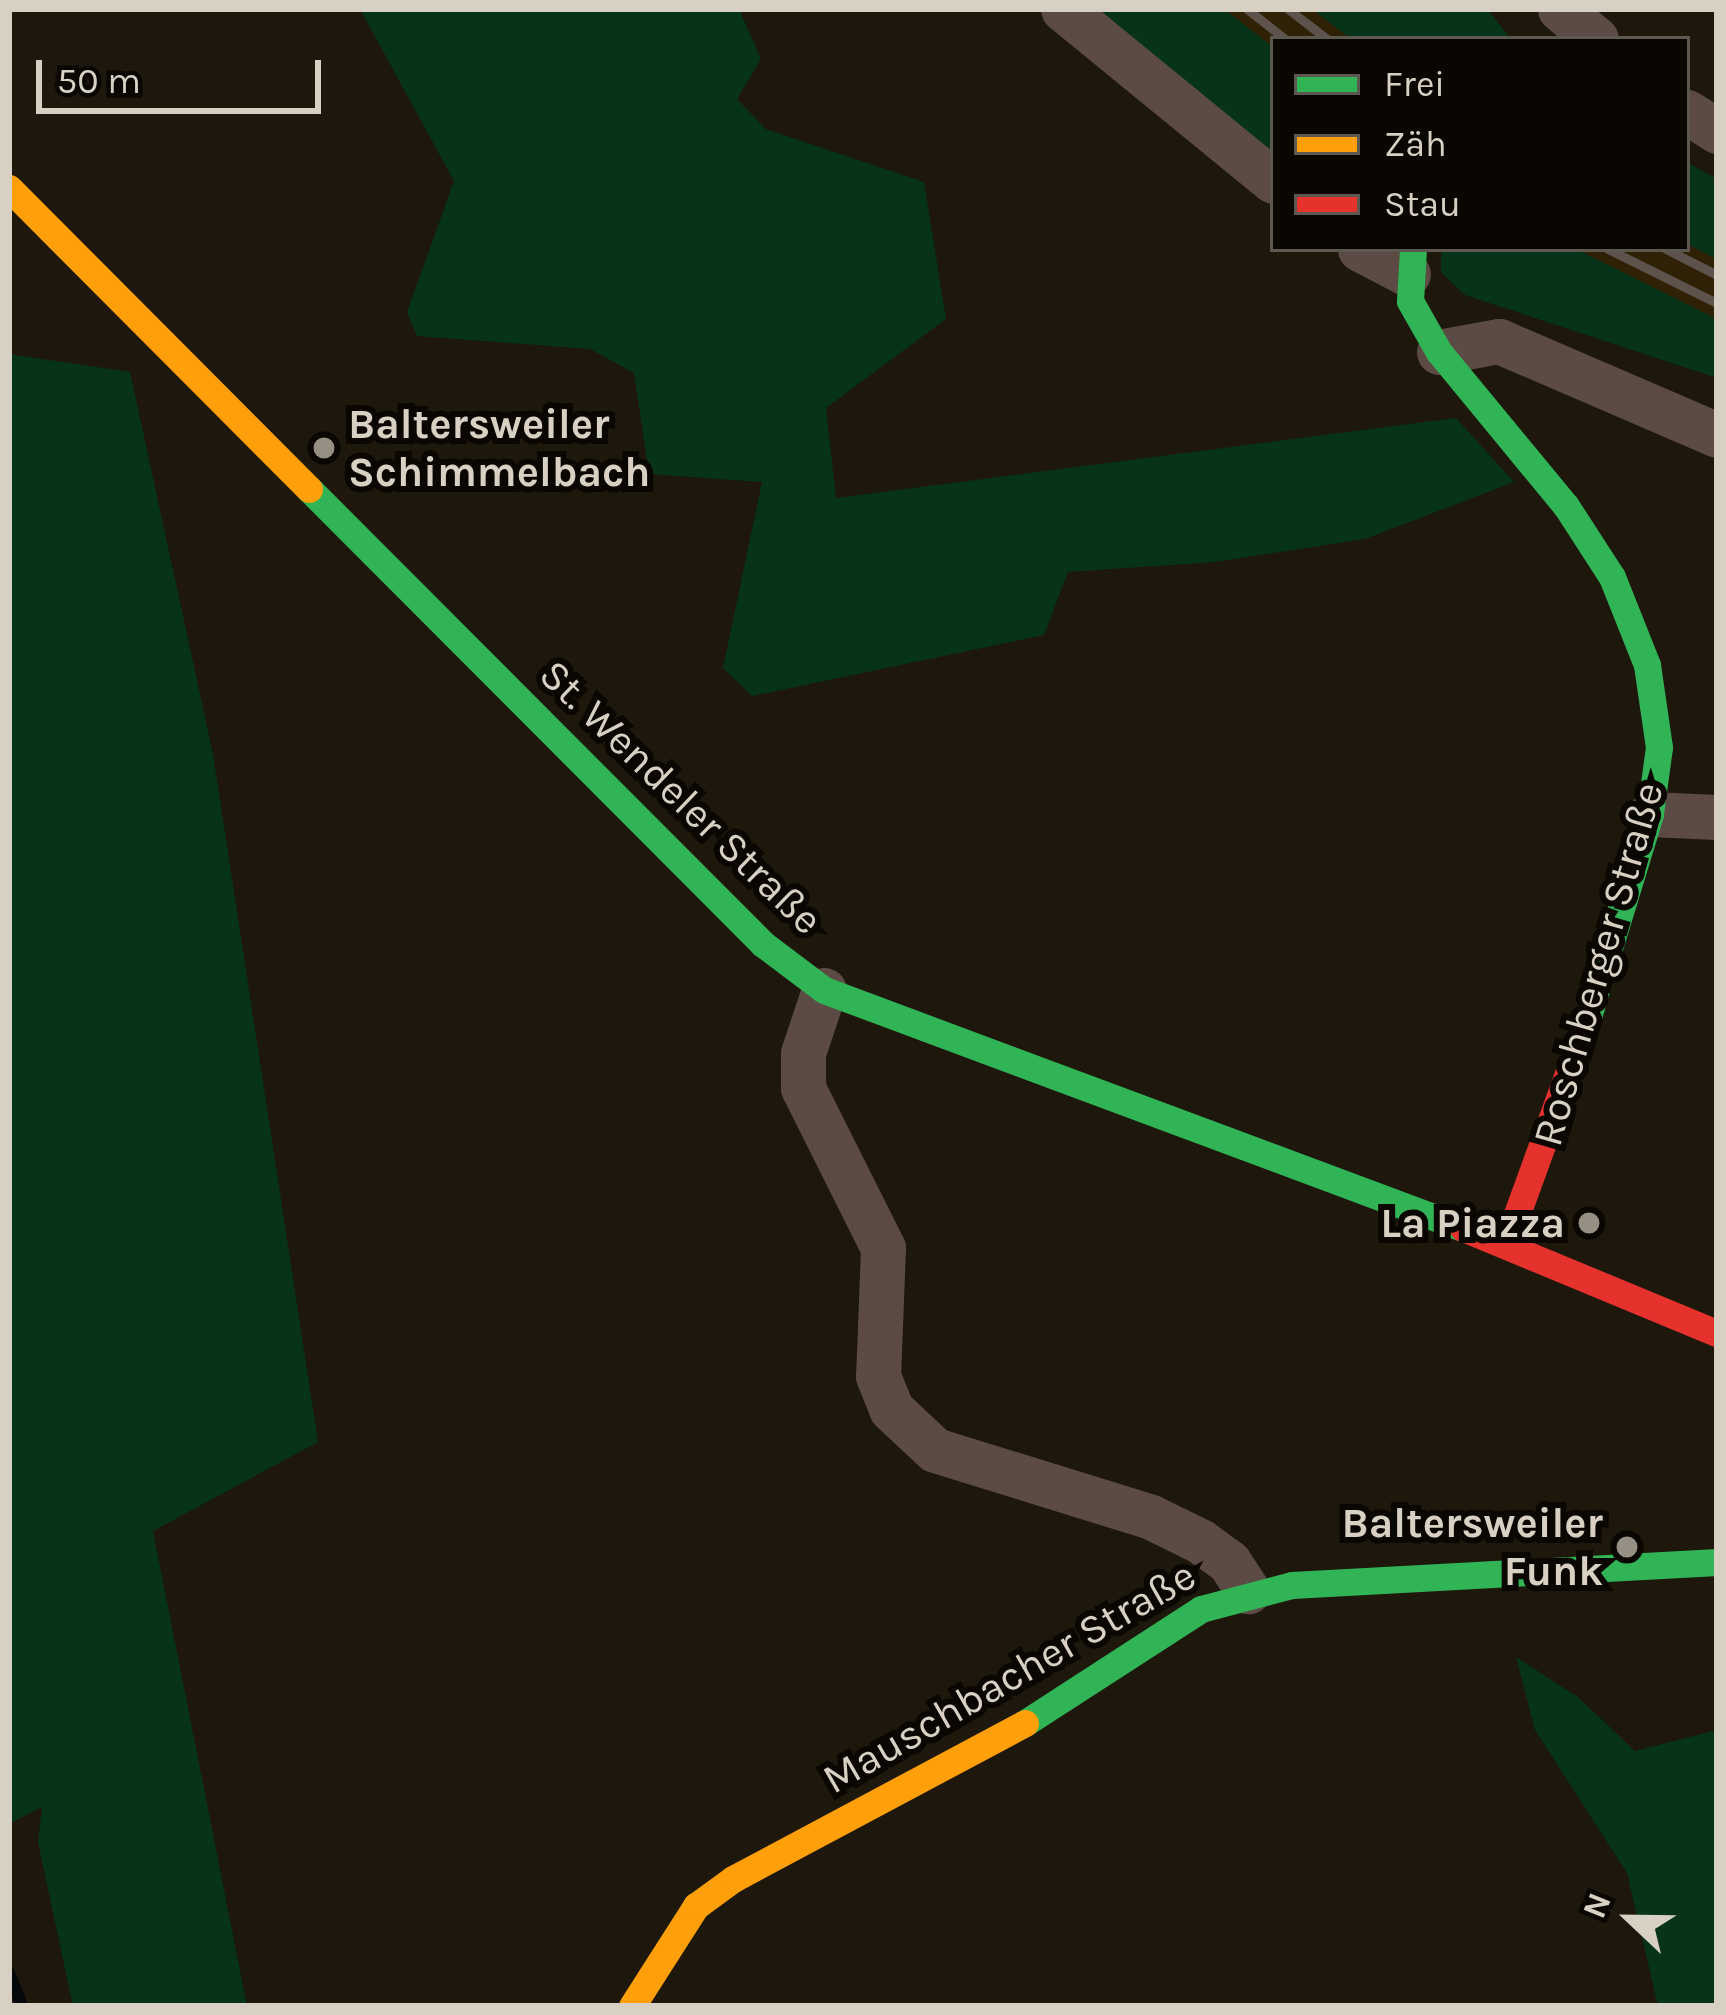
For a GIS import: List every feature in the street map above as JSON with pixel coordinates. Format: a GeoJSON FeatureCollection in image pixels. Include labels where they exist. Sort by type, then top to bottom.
{"type":"FeatureCollection","features":[{"type":"Feature","properties":{"kind":"street"},"geometry":{"type":"LineString","coordinates":[[1063,9],[1270,179]]}},
{"type":"Feature","properties":{"kind":"street"},"geometry":{"type":"LineString","coordinates":[[1544,36],[1560,9],[1592,36]]}},
{"type":"Feature","properties":{"kind":"street"},"geometry":{"type":"LineString","coordinates":[[1690,114],[1717,131]]}},
{"type":"Feature","properties":{"kind":"street","name":"St. Wendeler Straße"},"geometry":{"type":"LineString","coordinates":[[9,188],[747,928],[824,990],[1506,1244],[1717,1333]]}},
{"type":"Feature","properties":{"kind":"street"},"geometry":{"type":"LineString","coordinates":[[1373,252],[1411,261]]}},
{"type":"Feature","properties":{"kind":"street","name":"Roschberger Straße"},"geometry":{"type":"LineString","coordinates":[[1411,261],[1410,302],[1439,352],[1566,506],[1612,577],[1647,665],[1659,747],[1650,814],[1554,1126],[1506,1244]]}},
{"type":"Feature","properties":{"kind":"street"},"geometry":{"type":"LineString","coordinates":[[1439,352],[1499,341],[1717,435]]}},
{"type":"Feature","properties":{"kind":"street"},"geometry":{"type":"LineString","coordinates":[[1650,814],[1717,817]]}},
{"type":"Feature","properties":{"kind":"street"},"geometry":{"type":"LineString","coordinates":[[824,990],[803,1053],[803,1088],[883,1248],[878,1376],[891,1409],[935,1450],[1151,1517],[1200,1540],[1248,1591]]}},
{"type":"Feature","properties":{"kind":"street","name":"Mauschbacher Straße"},"geometry":{"type":"LineString","coordinates":[[632,2006],[696,1906],[733,1880],[1047,1711],[1201,1609],[1248,1591],[1717,1562]]}},
{"type":"Feature","properties":{"kind":"shaded area"},"geometry":{"type":"Polygon","coordinates":[[[1224,9],[1312,9],[1347,36],[1270,36],[1270,45],[1224,9]]]}},
{"type":"Feature","properties":{"kind":"shaded area"},"geometry":{"type":"Polygon","coordinates":[[[1690,246],[1717,259],[1717,319],[1582,252],[1690,252],[1690,246]]]}},
{"type":"Feature","properties":{"kind":"green space"},"geometry":{"type":"Polygon","coordinates":[[[360,9],[739,9],[761,59],[737,99],[766,129],[924,182],[946,319],[826,408],[836,498],[1456,418],[1514,482],[1365,539],[1215,562],[1068,572],[1044,635],[752,696],[723,668],[762,482],[649,474],[634,373],[590,349],[417,336],[407,312],[454,181],[360,9]]]}},
{"type":"Feature","properties":{"kind":"green space"},"geometry":{"type":"Polygon","coordinates":[[[1084,9],[1224,9],[1270,45],[1270,153],[1084,9]]]}},
{"type":"Feature","properties":{"kind":"green space"},"geometry":{"type":"Polygon","coordinates":[[[1312,9],[1487,9],[1509,36],[1347,36],[1312,9]]]}},
{"type":"Feature","properties":{"kind":"green space"},"geometry":{"type":"Polygon","coordinates":[[[1690,164],[1717,179],[1717,259],[1690,246],[1690,164]]]}},
{"type":"Feature","properties":{"kind":"green space"},"geometry":{"type":"Polygon","coordinates":[[[1441,252],[1582,252],[1717,319],[1717,378],[1465,295],[1441,272],[1441,252]]]}},
{"type":"Feature","properties":{"kind":"green space"},"geometry":{"type":"Polygon","coordinates":[[[9,354],[130,372],[213,754],[318,1442],[153,1531],[247,2006],[73,2006],[38,1842],[42,1807],[9,1824],[9,354]]]}},
{"type":"Feature","properties":{"kind":"green space"},"geometry":{"type":"Polygon","coordinates":[[[1516,1657],[1578,1697],[1635,1751],[1717,1730],[1717,2006],[1658,2006],[1627,1873],[1535,1730],[1516,1657]]]}},
{"type":"Feature","properties":{"kind":"waterway"},"geometry":{"type":"LineString","coordinates":[[9,1973],[22,2006]]}},
{"type":"Feature","properties":{"kind":"railway"},"geometry":{"type":"LineString","coordinates":[[1247,9],[1281,36]]}},
{"type":"Feature","properties":{"kind":"railway"},"geometry":{"type":"LineString","coordinates":[[1288,9],[1323,36]]}},
{"type":"Feature","properties":{"kind":"railway"},"geometry":{"type":"LineString","coordinates":[[1614,252],[1717,303]]}},
{"type":"Feature","properties":{"kind":"railway"},"geometry":{"type":"LineString","coordinates":[[1672,252],[1717,275]]}},
{"type":"Feature","properties":{"kind":"traffic: fast"},"geometry":{"type":"LineString","coordinates":[[1413,252],[1410,301],[1439,352],[1566,506],[1612,577],[1647,665],[1659,747],[1650,814],[1585,1027]]}},
{"type":"Feature","properties":{"kind":"traffic: fast"},"geometry":{"type":"LineString","coordinates":[[309,489],[763,944],[824,990],[1463,1228]]}},
{"type":"Feature","properties":{"kind":"traffic: fast"},"geometry":{"type":"LineString","coordinates":[[1025,1723],[1201,1609],[1292,1585],[1717,1562]]}},
{"type":"Feature","properties":{"kind":"traffic: slow"},"geometry":{"type":"LineString","coordinates":[[9,188],[309,489]]}},
{"type":"Feature","properties":{"kind":"traffic: slow"},"geometry":{"type":"LineString","coordinates":[[632,2006],[696,1906],[733,1879],[1025,1723]]}},
{"type":"Feature","properties":{"kind":"traffic: jam"},"geometry":{"type":"LineString","coordinates":[[1506,1244],[1585,1027]]}},
{"type":"Feature","properties":{"kind":"traffic: jam"},"geometry":{"type":"LineString","coordinates":[[1463,1228],[1717,1333]]}},
{"type":"Feature","properties":{"kind":"place","name":"Baltersweiler Schimmelbach"},"geometry":{"type":"Point","coordinates":[324,448]}},
{"type":"Feature","properties":{"kind":"place","name":"La Piazza"},"geometry":{"type":"Point","coordinates":[1589,1223]}},
{"type":"Feature","properties":{"kind":"place","name":"Baltersweiler Funk"},"geometry":{"type":"Point","coordinates":[1627,1547]}}]}
